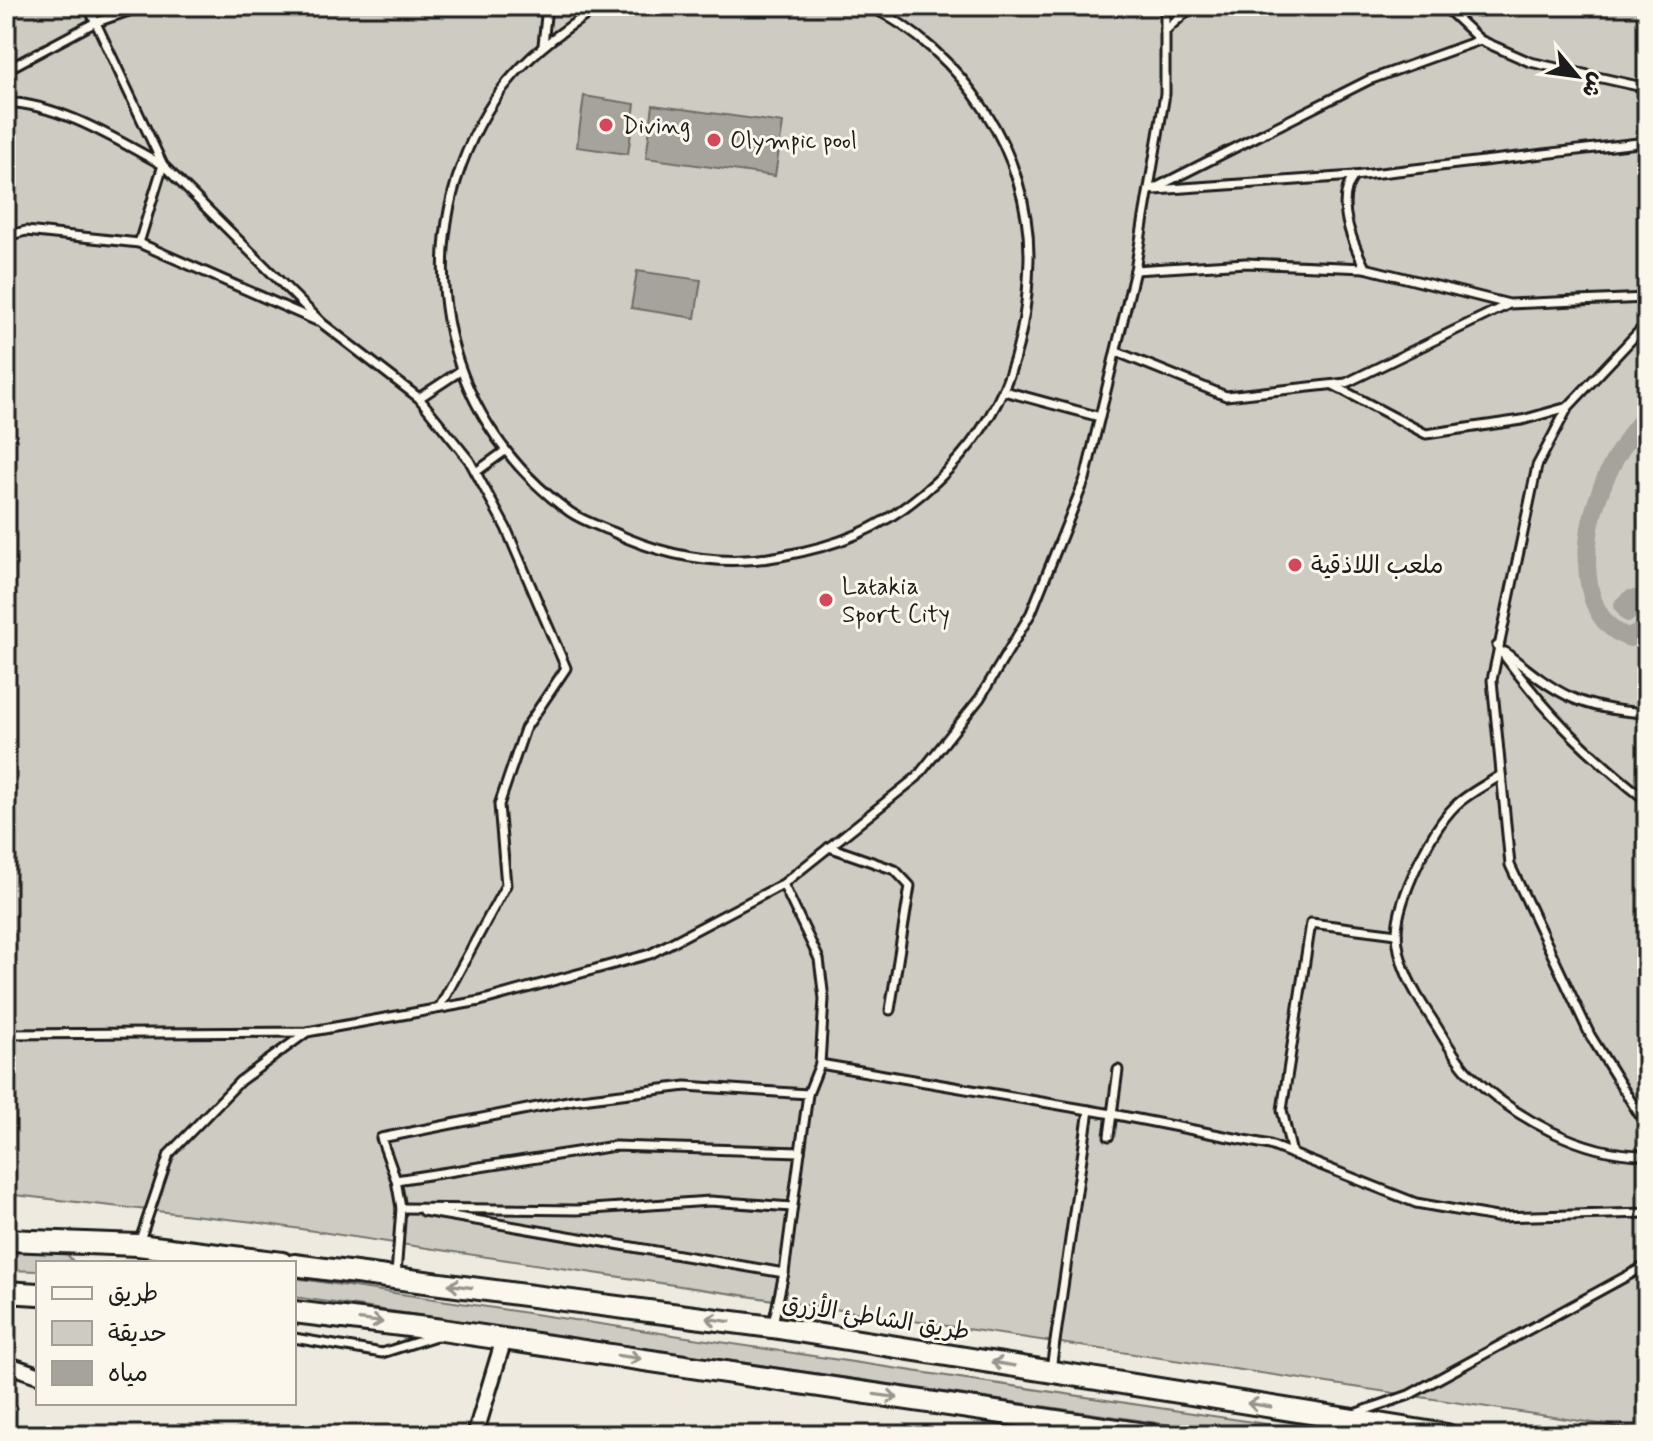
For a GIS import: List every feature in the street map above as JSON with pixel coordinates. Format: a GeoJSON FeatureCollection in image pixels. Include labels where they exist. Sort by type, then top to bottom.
{"type":"FeatureCollection","features":[{"type":"Feature","properties":{"kind":"main road"},"geometry":{"type":"LineString","coordinates":[[6,1240],[138,1245],[266,1261]]}},
{"type":"Feature","properties":{"kind":"main road","name":"طريق الشاطئ الأزرق"},"geometry":{"type":"LineString","coordinates":[[296,1265],[772,1327],[1447,1435]]}},
{"type":"Feature","properties":{"kind":"main road"},"geometry":{"type":"LineString","coordinates":[[6,1292],[36,1294]]}},
{"type":"Feature","properties":{"kind":"main road"},"geometry":{"type":"LineString","coordinates":[[296,1312],[451,1331],[1151,1435]]}},
{"type":"Feature","properties":{"kind":"street"},"geometry":{"type":"LineString","coordinates":[[475,1435],[504,1339]]}},
{"type":"Feature","properties":{"kind":"street"},"geometry":{"type":"LineString","coordinates":[[6,1364],[36,1374]]}},
{"type":"Feature","properties":{"kind":"lane"},"geometry":{"type":"LineString","coordinates":[[88,6],[163,165],[139,243]]}},
{"type":"Feature","properties":{"kind":"lane"},"geometry":{"type":"LineString","coordinates":[[6,70],[94,23],[143,6]]}},
{"type":"Feature","properties":{"kind":"lane"},"geometry":{"type":"LineString","coordinates":[[543,45],[547,6]]}},
{"type":"Feature","properties":{"kind":"lane"},"geometry":{"type":"LineString","coordinates":[[601,6],[543,45],[496,98],[462,161],[444,230],[444,301],[460,371],[479,413],[505,451],[571,513],[653,551],[743,563],[833,546],[896,515],[951,470],[980,432],[1004,391],[1028,312],[1029,228],[1007,148],[963,77],[901,22],[869,6]]}},
{"type":"Feature","properties":{"kind":"lane"},"geometry":{"type":"LineString","coordinates":[[6,1034],[307,1032],[480,1001],[650,954],[783,884],[917,777],[980,698],[1031,613],[1085,479],[1117,352],[1149,191],[1165,94],[1165,6]]}},
{"type":"Feature","properties":{"kind":"lane"},"geometry":{"type":"LineString","coordinates":[[1165,31],[1193,6]]}},
{"type":"Feature","properties":{"kind":"lane"},"geometry":{"type":"LineString","coordinates":[[1444,6],[1480,40],[1530,62],[1647,88]]}},
{"type":"Feature","properties":{"kind":"lane"},"geometry":{"type":"LineString","coordinates":[[1149,191],[1369,80],[1480,40]]}},
{"type":"Feature","properties":{"kind":"lane"},"geometry":{"type":"LineString","coordinates":[[6,102],[25,103],[86,124],[163,165],[323,324],[419,398],[476,472],[506,528],[566,668],[525,729],[499,805],[506,885],[439,1008]]}},
{"type":"Feature","properties":{"kind":"lane"},"geometry":{"type":"LineString","coordinates":[[1149,191],[1354,176],[1647,142]]}},
{"type":"Feature","properties":{"kind":"lane"},"geometry":{"type":"LineString","coordinates":[[1354,176],[1345,187],[1345,209],[1354,245],[1365,268]]}},
{"type":"Feature","properties":{"kind":"lane"},"geometry":{"type":"LineString","coordinates":[[6,236],[26,231],[139,243],[323,324]]}},
{"type":"Feature","properties":{"kind":"lane"},"geometry":{"type":"LineString","coordinates":[[1135,270],[1246,263],[1365,268],[1509,304],[1647,298]]}},
{"type":"Feature","properties":{"kind":"lane"},"geometry":{"type":"LineString","coordinates":[[1117,352],[1226,396],[1333,385],[1346,383],[1509,304]]}},
{"type":"Feature","properties":{"kind":"lane"},"geometry":{"type":"LineString","coordinates":[[1647,323],[1568,407],[1537,466],[1492,680],[1510,865],[1590,1035],[1647,1127]]}},
{"type":"Feature","properties":{"kind":"lane"},"geometry":{"type":"LineString","coordinates":[[419,398],[460,371]]}},
{"type":"Feature","properties":{"kind":"lane"},"geometry":{"type":"LineString","coordinates":[[1333,385],[1426,434],[1522,420],[1568,407]]}},
{"type":"Feature","properties":{"kind":"lane"},"geometry":{"type":"LineString","coordinates":[[1004,391],[1100,417]]}},
{"type":"Feature","properties":{"kind":"lane"},"geometry":{"type":"LineString","coordinates":[[476,472],[505,451]]}},
{"type":"Feature","properties":{"kind":"lane"},"geometry":{"type":"LineString","coordinates":[[1497,646],[1559,694],[1609,711],[1647,713]]}},
{"type":"Feature","properties":{"kind":"lane"},"geometry":{"type":"LineString","coordinates":[[1497,646],[1538,701],[1586,753],[1647,801]]}},
{"type":"Feature","properties":{"kind":"lane"},"geometry":{"type":"LineString","coordinates":[[1501,775],[1455,806],[1417,866],[1403,899],[1397,934],[1410,985],[1467,1071],[1518,1114],[1622,1155],[1647,1155]]}},
{"type":"Feature","properties":{"kind":"lane"},"geometry":{"type":"LineString","coordinates":[[829,847],[895,870],[910,886],[890,1010]]}},
{"type":"Feature","properties":{"kind":"lane"},"geometry":{"type":"LineString","coordinates":[[772,1327],[784,1273],[808,1094],[820,1064],[824,999],[819,959],[783,884]]}},
{"type":"Feature","properties":{"kind":"lane"},"geometry":{"type":"LineString","coordinates":[[1292,1154],[1282,1110],[1311,923],[1397,934]]}},
{"type":"Feature","properties":{"kind":"lane"},"geometry":{"type":"LineString","coordinates":[[138,1245],[169,1154],[240,1081],[307,1032]]}},
{"type":"Feature","properties":{"kind":"lane"},"geometry":{"type":"LineString","coordinates":[[820,1064],[1112,1114],[1270,1145],[1416,1203],[1496,1217],[1647,1213]]}},
{"type":"Feature","properties":{"kind":"lane"},"geometry":{"type":"LineString","coordinates":[[1109,1136],[1118,1070]]}},
{"type":"Feature","properties":{"kind":"lane"},"geometry":{"type":"LineString","coordinates":[[396,1277],[401,1208],[396,1180],[381,1138],[573,1100],[686,1086],[808,1094]]}},
{"type":"Feature","properties":{"kind":"lane"},"geometry":{"type":"LineString","coordinates":[[1051,1372],[1089,1110]]}},
{"type":"Feature","properties":{"kind":"lane"},"geometry":{"type":"LineString","coordinates":[[396,1180],[615,1146],[800,1152]]}},
{"type":"Feature","properties":{"kind":"lane"},"geometry":{"type":"LineString","coordinates":[[401,1208],[577,1210],[710,1201],[792,1207]]}},
{"type":"Feature","properties":{"kind":"lane"},"geometry":{"type":"LineString","coordinates":[[401,1208],[784,1273]]}},
{"type":"Feature","properties":{"kind":"lane"},"geometry":{"type":"LineString","coordinates":[[1342,1418],[1409,1395],[1647,1265]]}},
{"type":"Feature","properties":{"kind":"lane"},"geometry":{"type":"LineString","coordinates":[[296,1338],[382,1353],[451,1331]]}},
{"type":"Feature","properties":{"kind":"green space","name":"Latakia Sport City"},"geometry":{"type":"Polygon","coordinates":[[[6,6],[1647,6],[1647,1431],[254,1222],[6,1194],[6,6]]]}},
{"type":"Feature","properties":{"kind":"green space"},"geometry":{"type":"Polygon","coordinates":[[[6,1252],[65,1252],[73,1261],[36,1261],[36,1271],[6,1270],[6,1252]]]}},
{"type":"Feature","properties":{"kind":"green space"},"geometry":{"type":"Polygon","coordinates":[[[296,1278],[1339,1435],[1240,1435],[296,1297],[296,1278]]]}},
{"type":"Feature","properties":{"kind":"water","name":"Diving"},"geometry":{"type":"Polygon","coordinates":[[[584,96],[635,104],[628,154],[577,147],[584,96]]]}},
{"type":"Feature","properties":{"kind":"water","name":"Olympic pool"},"geometry":{"type":"Polygon","coordinates":[[[653,105],[783,123],[775,176],[646,158],[653,105]]]}},
{"type":"Feature","properties":{"kind":"water"},"geometry":{"type":"Polygon","coordinates":[[[637,271],[701,280],[695,318],[631,308],[637,271]]]}},
{"type":"Feature","properties":{"kind":"waterway"},"geometry":{"type":"LineString","coordinates":[[1647,414],[1618,454],[1602,487],[1593,516],[1587,557],[1592,598],[1600,615],[1613,629],[1630,638],[1647,627]]}},
{"type":"Feature","properties":{"kind":"waterway"},"geometry":{"type":"LineString","coordinates":[[1628,613],[1623,605],[1630,599],[1642,599],[1647,606]]}},
{"type":"Feature","properties":{"kind":"place","name":"Diving"},"geometry":{"type":"Point","coordinates":[606,125]}},
{"type":"Feature","properties":{"kind":"place","name":"Olympic pool"},"geometry":{"type":"Point","coordinates":[714,140]}},
{"type":"Feature","properties":{"kind":"place","name":"ملعب اللاذقية"},"geometry":{"type":"Point","coordinates":[1295,565]}},
{"type":"Feature","properties":{"kind":"place","name":"Latakia Sport City"},"geometry":{"type":"Point","coordinates":[826,600]}}]}
